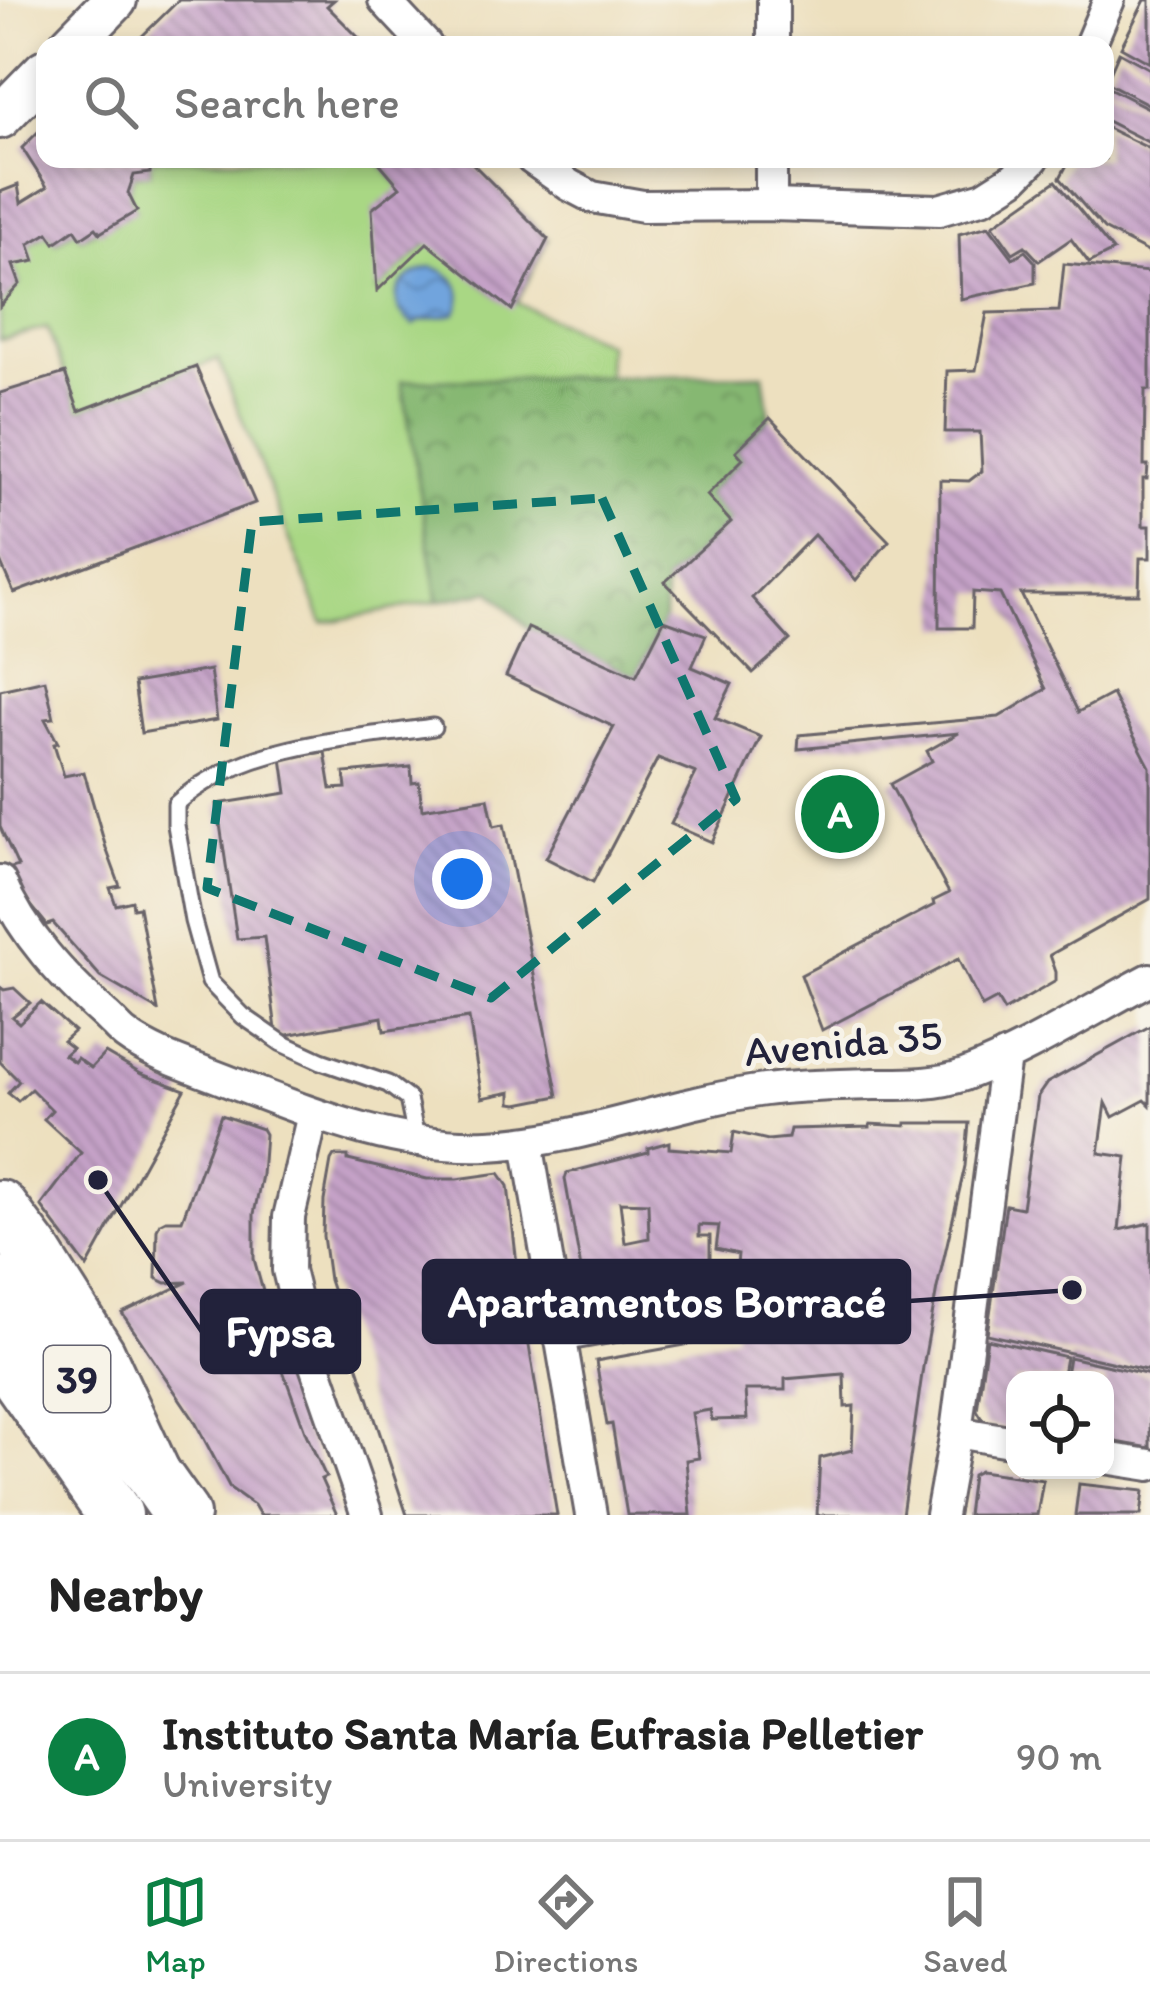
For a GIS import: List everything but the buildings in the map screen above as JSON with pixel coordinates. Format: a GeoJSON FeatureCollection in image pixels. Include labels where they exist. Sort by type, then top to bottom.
{"type":"FeatureCollection","features":[{"type":"Feature","properties":{"kind":"highway"},"geometry":{"type":"LineString","coordinates":[[0,1208],[98,1355],[175,1505]]}},
{"type":"Feature","properties":{"kind":"highway","name":"39"},"geometry":{"type":"LineString","coordinates":[[0,1284],[175,1505]]}},
{"type":"Feature","properties":{"kind":"highway","name":"39"},"geometry":{"type":"LineString","coordinates":[[0,1352],[96,1506]]}},
{"type":"Feature","properties":{"kind":"highway"},"geometry":{"type":"LineString","coordinates":[[0,1413],[96,1506]]}},
{"type":"Feature","properties":{"kind":"main road"},"geometry":{"type":"LineString","coordinates":[[80,36],[115,0]]}},
{"type":"Feature","properties":{"kind":"main road"},"geometry":{"type":"LineString","coordinates":[[0,117],[36,80]]}},
{"type":"Feature","properties":{"kind":"street"},"geometry":{"type":"LineString","coordinates":[[384,0],[418,36]]}},
{"type":"Feature","properties":{"kind":"street"},"geometry":{"type":"LineString","coordinates":[[772,36],[773,0]]}},
{"type":"Feature","properties":{"kind":"street"},"geometry":{"type":"LineString","coordinates":[[1094,36],[1109,0]]}},
{"type":"Feature","properties":{"kind":"street"},"geometry":{"type":"LineString","coordinates":[[545,168],[592,197],[643,206],[939,210],[983,196],[1024,169]]}},
{"type":"Feature","properties":{"kind":"street"},"geometry":{"type":"LineString","coordinates":[[771,205],[772,168]]}},
{"type":"Feature","properties":{"kind":"street","name":"Avenida 35"},"geometry":{"type":"LineString","coordinates":[[0,881],[32,937],[126,1036],[314,1114],[417,1142],[527,1142],[723,1096],[959,1077],[1150,979]]}},
{"type":"Feature","properties":{"kind":"street"},"geometry":{"type":"LineString","coordinates":[[941,1515],[1005,1057]]}},
{"type":"Feature","properties":{"kind":"street"},"geometry":{"type":"LineString","coordinates":[[314,1114],[289,1217],[288,1270],[303,1331],[367,1515]]}},
{"type":"Feature","properties":{"kind":"street"},"geometry":{"type":"LineString","coordinates":[[527,1142],[591,1515]]}},
{"type":"Feature","properties":{"kind":"street"},"geometry":{"type":"LineString","coordinates":[[559,1336],[703,1310]]}},
{"type":"Feature","properties":{"kind":"street"},"geometry":{"type":"LineString","coordinates":[[956,1432],[1006,1440]]}},
{"type":"Feature","properties":{"kind":"street"},"geometry":{"type":"LineString","coordinates":[[1114,1459],[1150,1465]]}},
{"type":"Feature","properties":{"kind":"lane"},"geometry":{"type":"LineString","coordinates":[[417,1142],[407,1100],[388,1084],[282,1043],[243,1016],[210,982],[193,921],[176,804],[196,787],[269,754],[433,727]]}},
{"type":"Feature","properties":{"kind":"highlighted area"},"geometry":{"type":"Polygon","coordinates":[[[602,498],[736,799],[491,998],[207,888],[252,522],[602,498]]]}},
{"type":"Feature","properties":{"kind":"green space"},"geometry":{"type":"Polygon","coordinates":[[[150,168],[384,168],[400,187],[377,290],[491,183],[548,239],[517,303],[608,344],[607,376],[402,381],[438,601],[323,623],[218,359],[79,411],[47,328],[0,340],[0,306],[20,284],[13,265],[29,244],[48,233],[56,243],[75,229],[81,238],[136,210],[128,193],[134,175],[150,173],[150,168]]]}},
{"type":"Feature","properties":{"kind":"green space"},"geometry":{"type":"Polygon","coordinates":[[[764,374],[770,418],[736,450],[743,459],[707,494],[731,522],[665,582],[664,620],[636,676],[528,628],[491,591],[438,601],[402,381],[764,374]]]}},
{"type":"Feature","properties":{"kind":"water"},"geometry":{"type":"Polygon","coordinates":[[[432,267],[457,284],[459,306],[455,314],[414,325],[398,307],[398,290],[411,276],[432,267]]]}},
{"type":"Feature","properties":{"kind":"place","name":"Instituto Santa María Eufrasia Pelletier"},"geometry":{"type":"Point","coordinates":[840,814]}},
{"type":"Feature","properties":{"kind":"place","name":"Fypsa"},"geometry":{"type":"Point","coordinates":[98,1180]}},
{"type":"Feature","properties":{"kind":"place","name":"Apartamentos Borracé"},"geometry":{"type":"Point","coordinates":[1072,1290]}}]}
